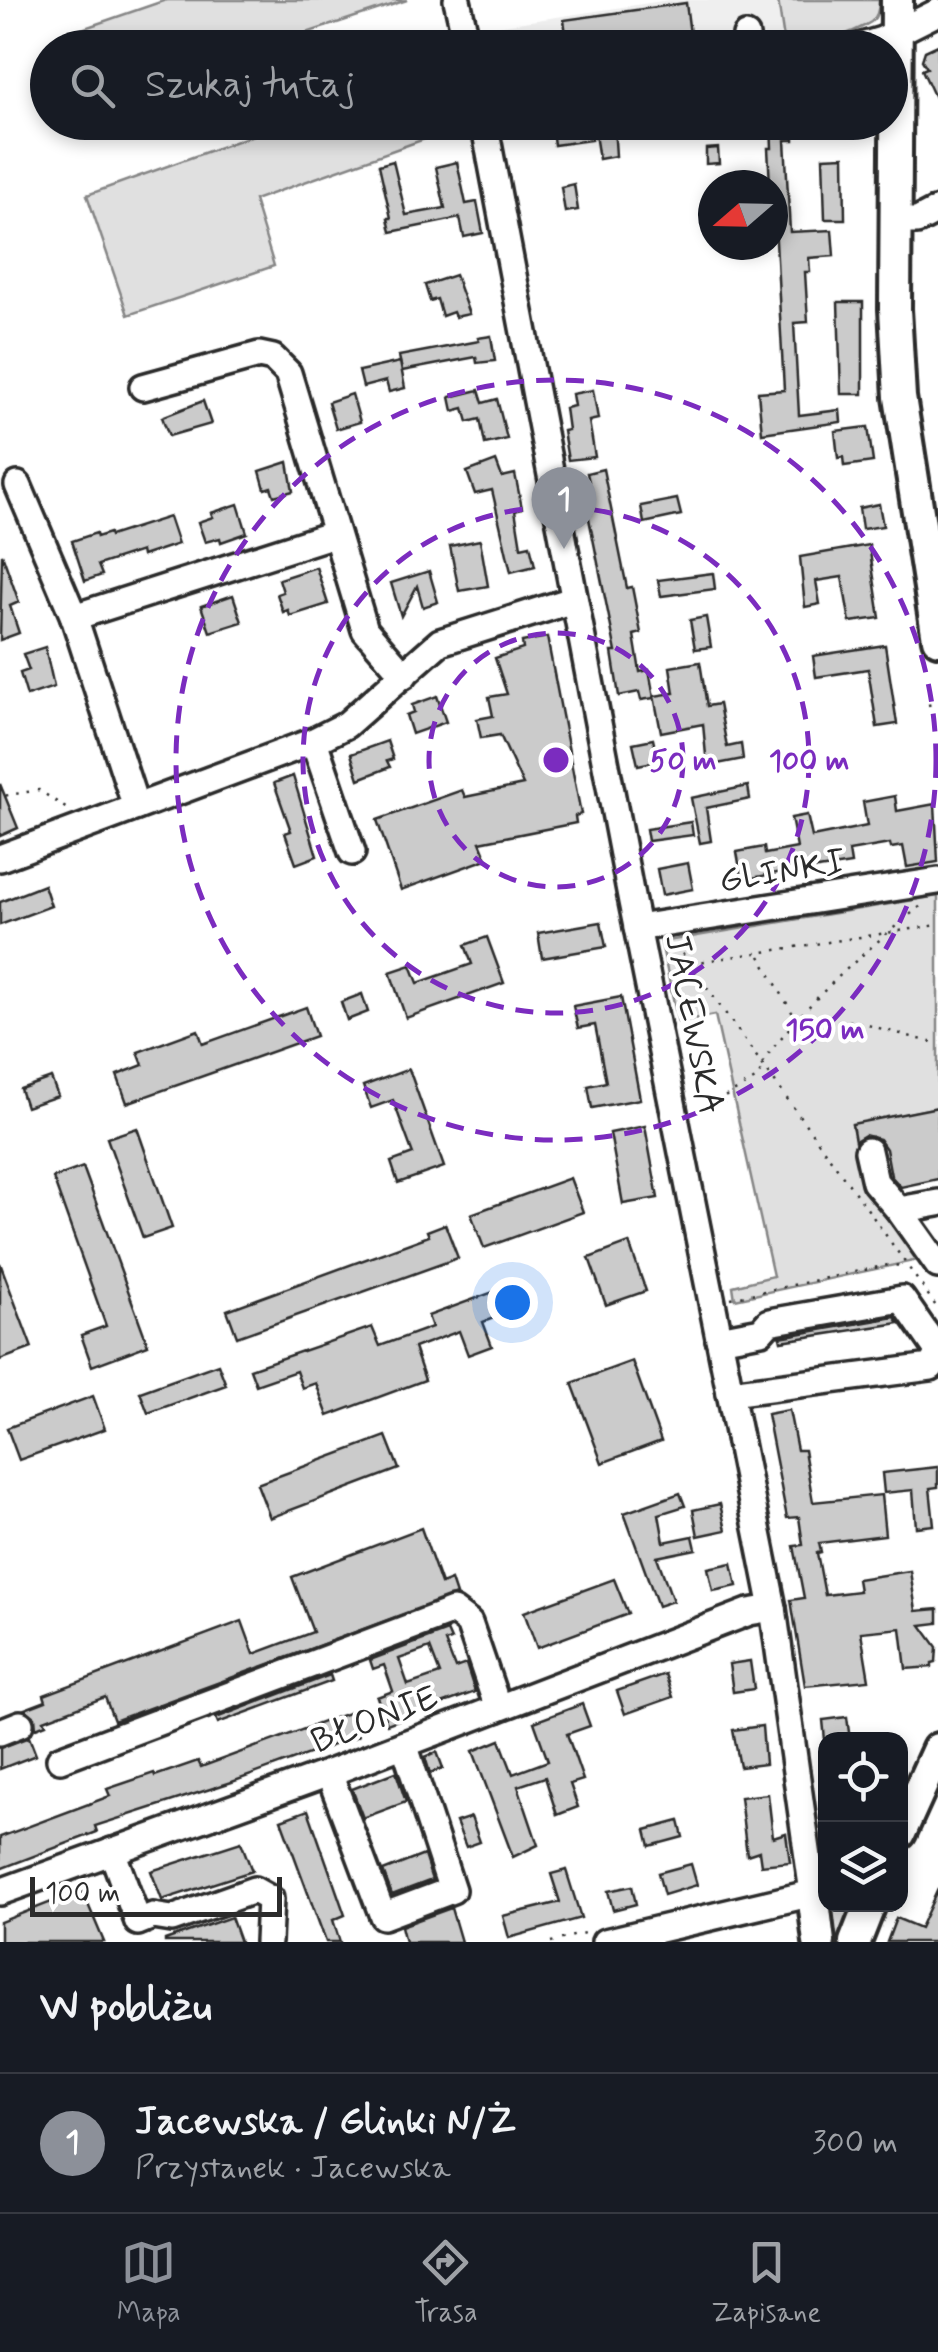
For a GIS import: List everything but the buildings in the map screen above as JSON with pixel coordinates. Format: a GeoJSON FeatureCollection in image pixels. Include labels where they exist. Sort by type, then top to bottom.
{"type":"FeatureCollection","features":[{"type":"Feature","properties":{"kind":"main road"},"geometry":{"type":"LineString","coordinates":[[896,30],[897,0]]}},
{"type":"Feature","properties":{"kind":"main road"},"geometry":{"type":"LineString","coordinates":[[895,140],[899,380],[926,495],[938,639]]}},
{"type":"Feature","properties":{"kind":"main road"},"geometry":{"type":"LineString","coordinates":[[905,1822],[938,1749]]}},
{"type":"Feature","properties":{"kind":"main road","name":"JACEWSKA"},"geometry":{"type":"LineString","coordinates":[[819,1912],[819,1942]]}},
{"type":"Feature","properties":{"kind":"main road"},"geometry":{"type":"LineString","coordinates":[[855,1942],[867,1912]]}},
{"type":"Feature","properties":{"kind":"street"},"geometry":{"type":"LineString","coordinates":[[457,0],[464,30]]}},
{"type":"Feature","properties":{"kind":"street"},"geometry":{"type":"LineString","coordinates":[[900,30],[938,12]]}},
{"type":"Feature","properties":{"kind":"street","name":"JACEWSKA"},"geometry":{"type":"LineString","coordinates":[[487,140],[573,600],[649,926],[720,1339],[773,1608],[818,1886]]}},
{"type":"Feature","properties":{"kind":"street"},"geometry":{"type":"LineString","coordinates":[[894,221],[917,220],[938,210]]}},
{"type":"Feature","properties":{"kind":"street"},"geometry":{"type":"LineString","coordinates":[[143,387],[258,354],[273,358],[288,373],[365,630],[404,675]]}},
{"type":"Feature","properties":{"kind":"street"},"geometry":{"type":"LineString","coordinates":[[18,485],[74,617],[136,806]]}},
{"type":"Feature","properties":{"kind":"street"},"geometry":{"type":"LineString","coordinates":[[74,617],[334,534]]}},
{"type":"Feature","properties":{"kind":"street"},"geometry":{"type":"LineString","coordinates":[[0,858],[314,740],[346,725],[440,642],[573,600]]}},
{"type":"Feature","properties":{"kind":"street"},"geometry":{"type":"LineString","coordinates":[[314,740],[352,852]]}},
{"type":"Feature","properties":{"kind":"street","name":"GLINKI"},"geometry":{"type":"LineString","coordinates":[[649,926],[931,892]]}},
{"type":"Feature","properties":{"kind":"street"},"geometry":{"type":"LineString","coordinates":[[868,1151],[875,1182],[938,1264]]}},
{"type":"Feature","properties":{"kind":"street"},"geometry":{"type":"LineString","coordinates":[[898,1210],[938,1203]]}},
{"type":"Feature","properties":{"kind":"street"},"geometry":{"type":"LineString","coordinates":[[720,1339],[761,1331],[769,1322],[902,1299],[938,1352],[931,1367],[730,1393]]}},
{"type":"Feature","properties":{"kind":"street","name":"BŁONIE"},"geometry":{"type":"LineString","coordinates":[[0,1892],[749,1612],[773,1608]]}},
{"type":"Feature","properties":{"kind":"street"},"geometry":{"type":"LineString","coordinates":[[60,1759],[453,1611],[469,1623],[498,1708]]}},
{"type":"Feature","properties":{"kind":"street"},"geometry":{"type":"LineString","coordinates":[[329,1772],[383,1916],[452,1890],[404,1744]]}},
{"type":"Feature","properties":{"kind":"street"},"geometry":{"type":"LineString","coordinates":[[112,1851],[138,1922],[153,1916],[172,1919],[254,1890],[270,1899],[268,1942]]}},
{"type":"Feature","properties":{"kind":"street"},"geometry":{"type":"LineString","coordinates":[[605,1942],[676,1933],[818,1892]]}},
{"type":"Feature","properties":{"kind":"path"},"geometry":{"type":"LineString","coordinates":[[928,705],[938,703]]}},
{"type":"Feature","properties":{"kind":"path"},"geometry":{"type":"LineString","coordinates":[[0,789],[3,796],[39,790],[68,810],[76,829]]}},
{"type":"Feature","properties":{"kind":"path"},"geometry":{"type":"LineString","coordinates":[[716,1102],[757,1078],[762,1062],[797,1021],[931,892]]}},
{"type":"Feature","properties":{"kind":"path"},"geometry":{"type":"LineString","coordinates":[[690,963],[938,925]]}},
{"type":"Feature","properties":{"kind":"path"},"geometry":{"type":"LineString","coordinates":[[649,926],[690,963],[938,1309]]}},
{"type":"Feature","properties":{"kind":"path"},"geometry":{"type":"LineString","coordinates":[[759,954],[797,1021]]}},
{"type":"Feature","properties":{"kind":"path"},"geometry":{"type":"LineString","coordinates":[[797,1021],[853,1022],[938,1044]]}},
{"type":"Feature","properties":{"kind":"path"},"geometry":{"type":"LineString","coordinates":[[726,1299],[888,1265],[906,1266]]}},
{"type":"Feature","properties":{"kind":"shaded area"},"geometry":{"type":"Polygon","coordinates":[[[166,0],[407,0],[316,30],[79,30],[166,0]]]}},
{"type":"Feature","properties":{"kind":"shaded area"},"geometry":{"type":"Polygon","coordinates":[[[669,0],[778,0],[782,30],[483,30],[669,0]]]}},
{"type":"Feature","properties":{"kind":"shaded area"},"geometry":{"type":"Polygon","coordinates":[[[778,0],[879,0],[875,18],[855,30],[782,30],[778,0]]]}},
{"type":"Feature","properties":{"kind":"shaded area"},"geometry":{"type":"Polygon","coordinates":[[[240,140],[422,140],[254,200],[274,266],[128,315],[87,195],[240,140]]]}},
{"type":"Feature","properties":{"kind":"shaded area"},"geometry":{"type":"Polygon","coordinates":[[[938,896],[938,1107],[852,1125],[857,1147],[923,1259],[735,1299],[733,1286],[773,1276],[715,1015],[678,1022],[661,942],[938,896]]]}},
{"type":"Feature","properties":{"kind":"shaded area"},"geometry":{"type":"Polygon","coordinates":[[[856,1912],[843,1942],[830,1942],[828,1915],[856,1912]]]}},
{"type":"Feature","properties":{"kind":"place","name":"Jacewska / Glinki N/Ż"},"geometry":{"type":"Point","coordinates":[564,549]}}]}
